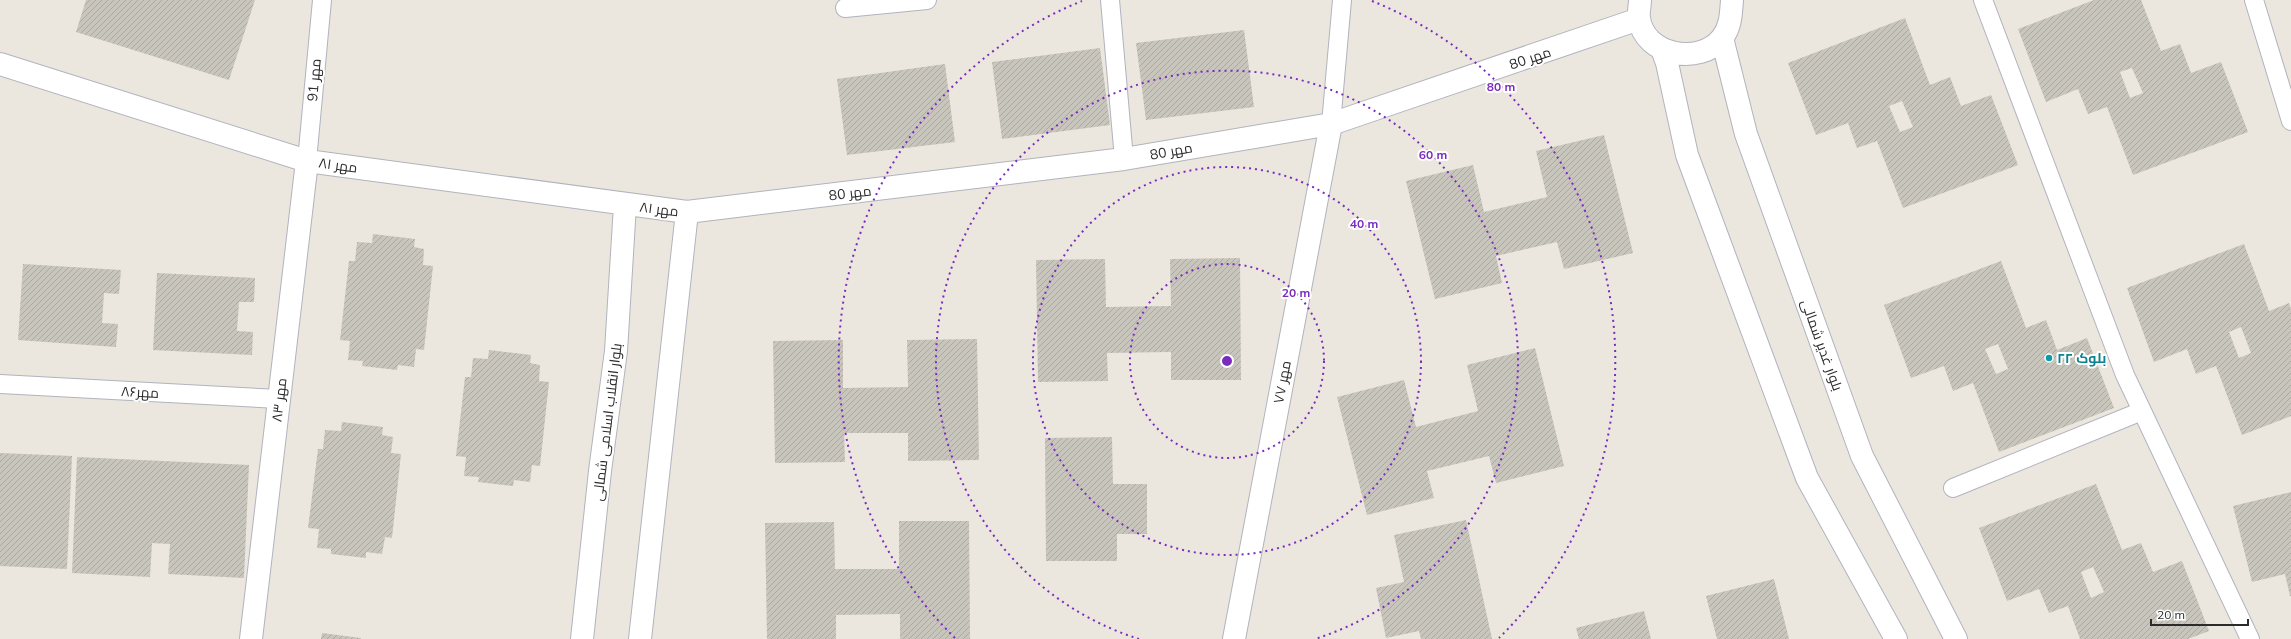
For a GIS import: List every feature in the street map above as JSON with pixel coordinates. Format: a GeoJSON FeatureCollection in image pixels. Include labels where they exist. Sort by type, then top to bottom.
{"type":"FeatureCollection","features":[{"type":"Feature","properties":{"kind":"street"},"geometry":{"type":"LineString","coordinates":[[1639,10],[1647,36],[1662,49],[1678,54],[1694,54],[1709,48],[1722,38],[1731,20],[1732,0]]}},
{"type":"Feature","properties":{"kind":"street","name":"مهر 80"},"geometry":{"type":"LineString","coordinates":[[687,212],[1124,159],[1331,124],[1639,10]]}},
{"type":"Feature","properties":{"kind":"street","name":"بلوار غدیر شمالی"},"geometry":{"type":"LineString","coordinates":[[1722,38],[1746,134],[1862,456],[1956,639]]}},
{"type":"Feature","properties":{"kind":"street"},"geometry":{"type":"LineString","coordinates":[[1662,49],[1687,155],[1807,478],[1896,639]]}},
{"type":"Feature","properties":{"kind":"street","name":"مهر ۸۱"},"geometry":{"type":"LineString","coordinates":[[0,64],[307,161],[625,205],[687,212]]}},
{"type":"Feature","properties":{"kind":"street","name":"مهر ۷۷"},"geometry":{"type":"LineString","coordinates":[[1234,639],[1331,124]]}},
{"type":"Feature","properties":{"kind":"street","name":"مهر ۸۳"},"geometry":{"type":"LineString","coordinates":[[251,639],[307,161]]}},
{"type":"Feature","properties":{"kind":"street","name":"بلوار انقلاب اسلامی شمالی"},"geometry":{"type":"LineString","coordinates":[[582,639],[600,471],[616,351],[625,205]]}},
{"type":"Feature","properties":{"kind":"street"},"geometry":{"type":"LineString","coordinates":[[640,639],[687,212]]}},
{"type":"Feature","properties":{"kind":"lane","name":"مهر 91"},"geometry":{"type":"LineString","coordinates":[[307,161],[322,0]]}},
{"type":"Feature","properties":{"kind":"lane"},"geometry":{"type":"LineString","coordinates":[[845,8],[927,0]]}},
{"type":"Feature","properties":{"kind":"lane"},"geometry":{"type":"LineString","coordinates":[[1110,0],[1124,159]]}},
{"type":"Feature","properties":{"kind":"lane"},"geometry":{"type":"LineString","coordinates":[[1331,124],[1342,0]]}},
{"type":"Feature","properties":{"kind":"lane"},"geometry":{"type":"LineString","coordinates":[[1983,0],[2125,375],[2250,639]]}},
{"type":"Feature","properties":{"kind":"lane"},"geometry":{"type":"LineString","coordinates":[[2254,0],[2291,121]]}},
{"type":"Feature","properties":{"kind":"lane","name":"مهر۸۶"},"geometry":{"type":"LineString","coordinates":[[0,384],[279,400]]}},
{"type":"Feature","properties":{"kind":"lane"},"geometry":{"type":"LineString","coordinates":[[1953,488],[2142,411]]}},
{"type":"Feature","properties":{"kind":"building"},"geometry":{"type":"Polygon","coordinates":[[[86,0],[255,0],[229,80],[76,32],[86,0]]]}},
{"type":"Feature","properties":{"kind":"building"},"geometry":{"type":"Polygon","coordinates":[[[2094,0],[2141,0],[2161,51],[2180,44],[2191,73],[2221,62],[2248,132],[2133,175],[2107,107],[2088,114],[2078,89],[2046,102],[2018,29],[2094,0]],[[2132,68],[2120,72],[2130,98],[2143,93],[2132,68]]]}},
{"type":"Feature","properties":{"kind":"building"},"geometry":{"type":"Polygon","coordinates":[[[1905,18],[1930,85],[1950,77],[1961,106],[1991,95],[2018,165],[1903,208],[1877,141],[1857,148],[1848,123],[1816,135],[1788,63],[1905,18]],[[1902,101],[1889,106],[1900,132],[1913,127],[1902,101]]]}},
{"type":"Feature","properties":{"kind":"building"},"geometry":{"type":"Polygon","coordinates":[[[1244,30],[1254,107],[1146,120],[1136,43],[1244,30]]]}},
{"type":"Feature","properties":{"kind":"building"},"geometry":{"type":"Polygon","coordinates":[[[1100,48],[1110,125],[1002,139],[992,62],[1100,48]]]}},
{"type":"Feature","properties":{"kind":"building"},"geometry":{"type":"Polygon","coordinates":[[[945,64],[955,142],[847,155],[837,79],[945,64]]]}},
{"type":"Feature","properties":{"kind":"building"},"geometry":{"type":"Polygon","coordinates":[[[1604,135],[1633,253],[1564,269],[1557,242],[1496,256],[1502,283],[1435,299],[1406,181],[1473,165],[1484,212],[1547,197],[1536,151],[1604,135]]]}},
{"type":"Feature","properties":{"kind":"building"},"geometry":{"type":"Polygon","coordinates":[[[373,234],[415,239],[414,247],[424,249],[423,265],[433,266],[424,350],[416,349],[414,367],[398,365],[397,370],[362,366],[363,361],[348,360],[350,341],[340,340],[349,261],[355,261],[357,242],[372,243],[373,234]]]}},
{"type":"Feature","properties":{"kind":"building"},"geometry":{"type":"Polygon","coordinates":[[[2244,244],[2269,311],[2289,303],[2291,309],[2291,416],[2242,435],[2216,366],[2196,374],[2187,349],[2154,362],[2127,288],[2244,244]],[[2241,327],[2229,332],[2239,358],[2251,353],[2241,327]]]}},
{"type":"Feature","properties":{"kind":"building"},"geometry":{"type":"Polygon","coordinates":[[[1240,258],[1241,380],[1171,380],[1171,352],[1107,353],[1108,381],[1038,382],[1036,260],[1105,259],[1106,307],[1171,306],[1170,259],[1240,258]]]}},
{"type":"Feature","properties":{"kind":"building","name":"بلوک ۲۲"},"geometry":{"type":"Polygon","coordinates":[[[2001,261],[2026,328],[2046,320],[2057,350],[2087,338],[2114,408],[1999,452],[1973,383],[1953,391],[1944,366],[1911,378],[1884,305],[2001,261]],[[1998,344],[1985,349],[1996,374],[2008,369],[1998,344]]]}},
{"type":"Feature","properties":{"kind":"building"},"geometry":{"type":"Polygon","coordinates":[[[23,264],[121,270],[119,294],[104,293],[102,323],[118,324],[116,347],[18,340],[23,264]]]}},
{"type":"Feature","properties":{"kind":"building"},"geometry":{"type":"Polygon","coordinates":[[[157,273],[255,278],[254,302],[239,302],[237,331],[253,332],[252,355],[153,350],[157,273]]]}},
{"type":"Feature","properties":{"kind":"building"},"geometry":{"type":"Polygon","coordinates":[[[977,339],[979,460],[908,461],[908,433],[844,433],[845,462],[775,463],[773,341],[843,340],[843,388],[908,387],[907,340],[977,339]]]}},
{"type":"Feature","properties":{"kind":"building"},"geometry":{"type":"Polygon","coordinates":[[[1535,348],[1564,466],[1496,483],[1489,456],[1427,471],[1434,498],[1367,515],[1337,397],[1404,380],[1416,427],[1478,411],[1467,365],[1535,348]]]}},
{"type":"Feature","properties":{"kind":"building"},"geometry":{"type":"Polygon","coordinates":[[[489,350],[531,355],[530,363],[540,365],[539,381],[549,382],[540,466],[532,465],[530,482],[514,480],[513,486],[478,482],[479,477],[464,476],[466,457],[456,456],[465,377],[471,377],[473,358],[488,359],[489,350]]]}},
{"type":"Feature","properties":{"kind":"building"},"geometry":{"type":"Polygon","coordinates":[[[342,422],[383,427],[382,435],[393,437],[391,453],[401,454],[392,538],[385,537],[382,554],[366,552],[366,558],[331,554],[331,549],[317,548],[319,529],[308,528],[318,449],[323,449],[325,430],[341,431],[342,422]]]}},
{"type":"Feature","properties":{"kind":"building"},"geometry":{"type":"Polygon","coordinates":[[[1112,437],[1113,484],[1147,484],[1147,534],[1117,534],[1117,561],[1046,561],[1045,438],[1112,437]]]}},
{"type":"Feature","properties":{"kind":"building"},"geometry":{"type":"Polygon","coordinates":[[[0,453],[72,456],[67,569],[0,566],[0,453]]]}},
{"type":"Feature","properties":{"kind":"building"},"geometry":{"type":"Polygon","coordinates":[[[77,457],[249,465],[244,578],[168,574],[170,544],[152,543],[150,577],[72,573],[77,457]]]}},
{"type":"Feature","properties":{"kind":"building"},"geometry":{"type":"Polygon","coordinates":[[[2096,484],[2122,550],[2141,543],[2153,572],[2182,561],[2209,631],[2188,639],[2080,639],[2068,606],[2049,613],[2039,589],[2007,601],[1979,528],[2096,484]],[[2093,567],[2081,572],[2091,598],[2104,592],[2093,567]]]}},
{"type":"Feature","properties":{"kind":"building"},"geometry":{"type":"Polygon","coordinates":[[[2291,492],[2290,596],[2285,574],[2252,582],[2233,506],[2291,492]]]}},
{"type":"Feature","properties":{"kind":"building"},"geometry":{"type":"Polygon","coordinates":[[[1466,520],[1492,639],[1421,639],[1419,631],[1386,638],[1376,588],[1404,582],[1394,535],[1466,520]]]}},
{"type":"Feature","properties":{"kind":"building"},"geometry":{"type":"Polygon","coordinates":[[[899,521],[969,521],[970,639],[900,639],[900,614],[836,615],[836,639],[767,639],[765,523],[834,522],[835,569],[899,569],[899,521]]]}},
{"type":"Feature","properties":{"kind":"building"},"geometry":{"type":"Polygon","coordinates":[[[1774,579],[1789,639],[1717,639],[1706,596],[1774,579]]]}},
{"type":"Feature","properties":{"kind":"building"},"geometry":{"type":"Polygon","coordinates":[[[1644,611],[1651,639],[1579,639],[1576,628],[1644,611]]]}},
{"type":"Feature","properties":{"kind":"building"},"geometry":{"type":"Polygon","coordinates":[[[322,633],[361,638],[361,639],[321,639],[322,633]]]}},
{"type":"Feature","properties":{"kind":"place","name":"بلوک ۲۲"},"geometry":{"type":"Point","coordinates":[2049,358]}}]}
